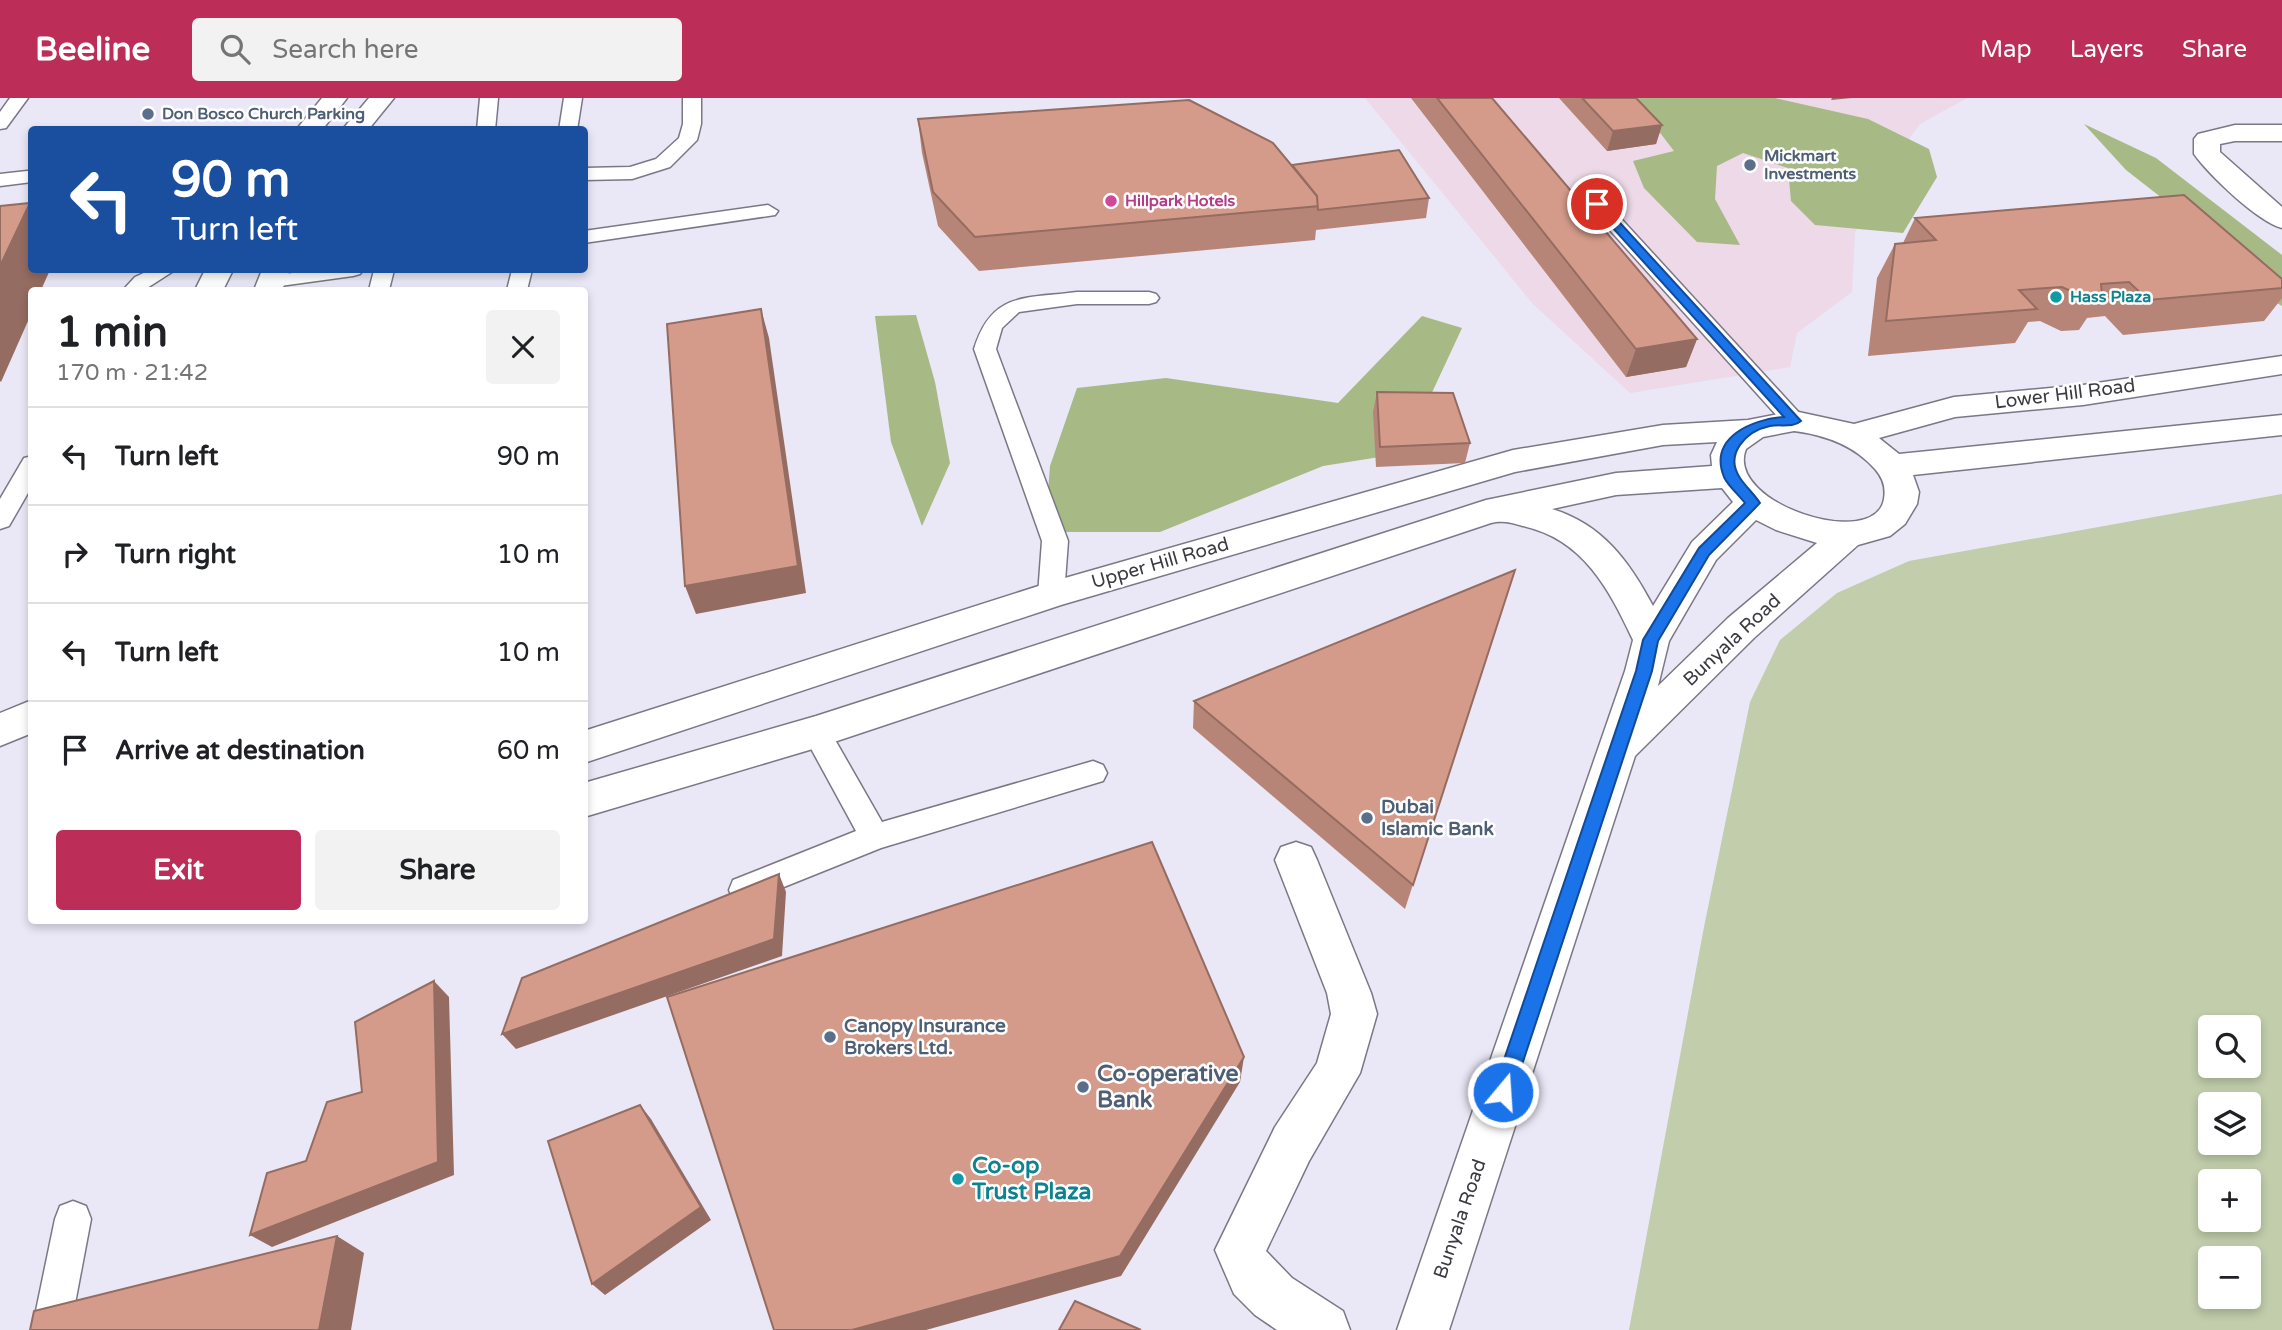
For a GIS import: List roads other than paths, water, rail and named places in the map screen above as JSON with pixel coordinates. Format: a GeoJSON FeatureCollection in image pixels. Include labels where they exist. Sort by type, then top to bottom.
{"type":"FeatureCollection","features":[{"type":"Feature","properties":{"kind":"street"},"geometry":{"type":"LineString","coordinates":[[311,126],[335,98]]}},
{"type":"Feature","properties":{"kind":"street"},"geometry":{"type":"LineString","coordinates":[[358,126],[382,98]]}},
{"type":"Feature","properties":{"kind":"street"},"geometry":{"type":"LineString","coordinates":[[2282,133],[2235,134],[2207,139],[2207,154],[2248,193],[2282,220]]}},
{"type":"Feature","properties":{"kind":"street","name":"Lower Hill Road"},"geometry":{"type":"LineString","coordinates":[[1850,435],[1954,407],[2083,395],[2282,365]]}},
{"type":"Feature","properties":{"kind":"street"},"geometry":{"type":"LineString","coordinates":[[588,799],[816,732],[1501,509],[1616,484],[1742,490],[1797,527],[1849,534],[1874,528],[1892,518],[1901,502],[1902,485],[1891,466],[1874,449],[1850,435],[1823,425],[1794,421],[1768,422],[1747,430],[1733,442],[1728,458],[1742,490]]}},
{"type":"Feature","properties":{"kind":"street"},"geometry":{"type":"LineString","coordinates":[[1891,466],[2282,425]]}},
{"type":"Feature","properties":{"kind":"street","name":"Upper Hill Road"},"geometry":{"type":"LineString","coordinates":[[588,746],[1051,595],[1513,461],[1662,435],[1747,430]]}},
{"type":"Feature","properties":{"kind":"street","name":"Bunyala Road"},"geometry":{"type":"LineString","coordinates":[[1423,1330],[1644,671],[1651,640],[1742,490]]}},
{"type":"Feature","properties":{"kind":"street"},"geometry":{"type":"LineString","coordinates":[[1501,509],[1572,530],[1606,557],[1628,590],[1651,640]]}},
{"type":"Feature","properties":{"kind":"street","name":"Bunyala Road"},"geometry":{"type":"LineString","coordinates":[[1618,749],[1741,628],[1849,534]]}},
{"type":"Feature","properties":{"kind":"street"},"geometry":{"type":"LineString","coordinates":[[0,732],[28,717]]}},
{"type":"Feature","properties":{"kind":"street"},"geometry":{"type":"LineString","coordinates":[[1296,860],[1349,993],[1353,1014],[1337,1073],[1292,1144],[1240,1250],[1243,1265],[1253,1280],[1324,1330]]}},
{"type":"Feature","properties":{"kind":"lane"},"geometry":{"type":"LineString","coordinates":[[0,124],[19,98]]}},
{"type":"Feature","properties":{"kind":"lane"},"geometry":{"type":"LineString","coordinates":[[486,126],[489,98]]}},
{"type":"Feature","properties":{"kind":"lane"},"geometry":{"type":"LineString","coordinates":[[569,126],[573,98]]}},
{"type":"Feature","properties":{"kind":"lane"},"geometry":{"type":"LineString","coordinates":[[588,174],[632,173],[663,163],[688,140],[692,124],[692,98]]}},
{"type":"Feature","properties":{"kind":"lane"},"geometry":{"type":"LineString","coordinates":[[0,180],[27,177]]}},
{"type":"Feature","properties":{"kind":"lane"},"geometry":{"type":"LineString","coordinates":[[1597,204],[1794,421]]}},
{"type":"Feature","properties":{"kind":"lane"},"geometry":{"type":"LineString","coordinates":[[588,236],[768,211]]}},
{"type":"Feature","properties":{"kind":"lane"},"geometry":{"type":"LineString","coordinates":[[136,287],[159,273]]}},
{"type":"Feature","properties":{"kind":"lane"},"geometry":{"type":"LineString","coordinates":[[272,280],[329,273]]}},
{"type":"Feature","properties":{"kind":"lane"},"geometry":{"type":"LineString","coordinates":[[1051,595],[1055,541],[985,349],[992,326],[1013,307],[1077,298],[1149,298]]}},
{"type":"Feature","properties":{"kind":"lane"},"geometry":{"type":"LineString","coordinates":[[0,520],[28,471]]}},
{"type":"Feature","properties":{"kind":"lane"},"geometry":{"type":"LineString","coordinates":[[816,732],[875,836]]}},
{"type":"Feature","properties":{"kind":"lane"},"geometry":{"type":"LineString","coordinates":[[722,899],[875,836],[1093,773]]}},
{"type":"Feature","properties":{"kind":"lane"},"geometry":{"type":"LineString","coordinates":[[51,1330],[73,1219]]}},
{"type":"Feature","properties":{"kind":"place","name":"Don Bosco Church Parking"},"geometry":{"type":"Point","coordinates":[148,114]}},
{"type":"Feature","properties":{"kind":"place","name":"Mickmart Investments"},"geometry":{"type":"Point","coordinates":[1750,165]}},
{"type":"Feature","properties":{"kind":"place","name":"Hillpark Hotels"},"geometry":{"type":"Point","coordinates":[1111,201]}},
{"type":"Feature","properties":{"kind":"place","name":"Hass Plaza"},"geometry":{"type":"Point","coordinates":[2056,297]}},
{"type":"Feature","properties":{"kind":"place","name":"Dubai Islamic Bank"},"geometry":{"type":"Point","coordinates":[1367,818]}},
{"type":"Feature","properties":{"kind":"place","name":"Canopy Insurance Brokers Ltd."},"geometry":{"type":"Point","coordinates":[830,1037]}},
{"type":"Feature","properties":{"kind":"place","name":"Co-operative Bank"},"geometry":{"type":"Point","coordinates":[1083,1087]}},
{"type":"Feature","properties":{"kind":"place","name":"Co-op Trust Plaza"},"geometry":{"type":"Point","coordinates":[958,1179]}}]}
